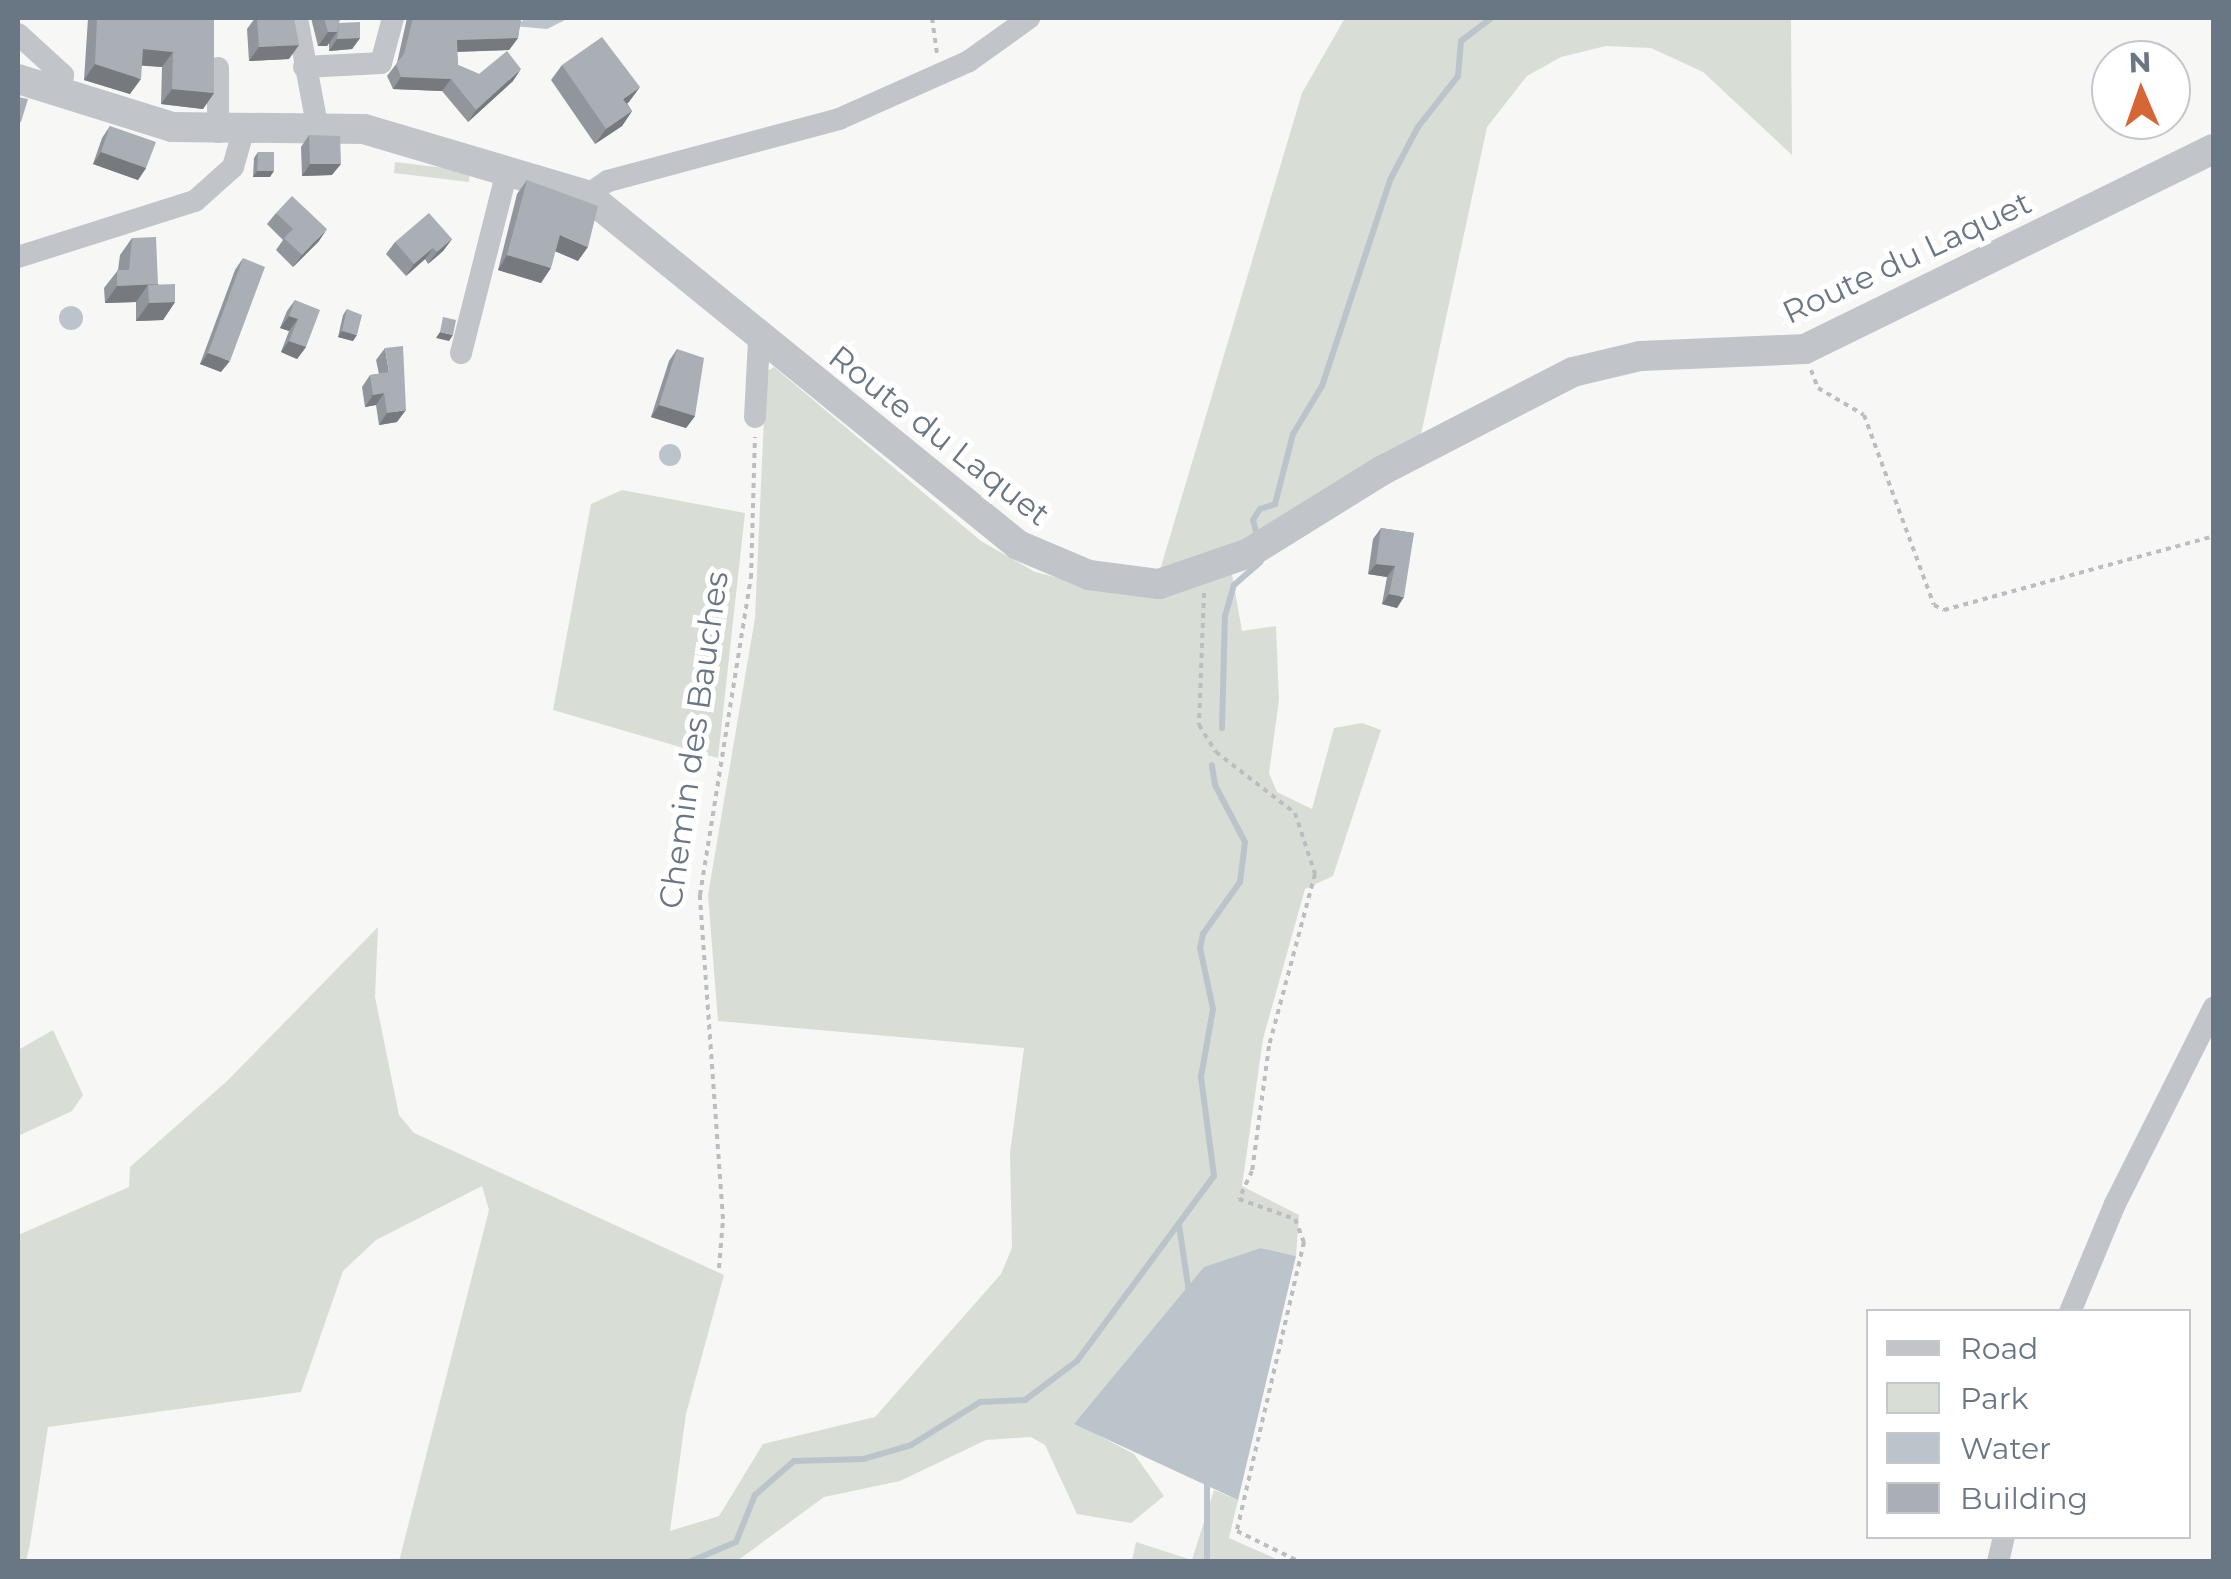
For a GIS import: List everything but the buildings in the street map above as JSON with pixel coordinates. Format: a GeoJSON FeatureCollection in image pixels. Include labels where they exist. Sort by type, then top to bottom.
{"type":"FeatureCollection","features":[{"type":"Feature","properties":{"kind":"street"},"geometry":{"type":"LineString","coordinates":[[298,18],[317,124]]}},
{"type":"Feature","properties":{"kind":"street"},"geometry":{"type":"LineString","coordinates":[[304,66],[381,63],[393,18]]}},
{"type":"Feature","properties":{"kind":"street"},"geometry":{"type":"LineString","coordinates":[[588,195],[608,181],[839,118],[936,78],[1030,18]]}},
{"type":"Feature","properties":{"kind":"street"},"geometry":{"type":"LineString","coordinates":[[18,34],[63,75],[59,94]]}},
{"type":"Feature","properties":{"kind":"street"},"geometry":{"type":"LineString","coordinates":[[18,257],[195,201],[232,167],[231,132],[218,68]]}},
{"type":"Feature","properties":{"kind":"street","name":"Route du Laquet"},"geometry":{"type":"LineString","coordinates":[[18,79],[142,120],[231,132],[317,124],[364,129],[588,195],[759,340],[1043,559],[1136,583],[1206,573],[1258,547],[1384,470],[1574,372],[1640,356],[1784,354],[1822,342],[2214,149]]}},
{"type":"Feature","properties":{"kind":"street"},"geometry":{"type":"LineString","coordinates":[[461,353],[507,170]]}},
{"type":"Feature","properties":{"kind":"street"},"geometry":{"type":"LineString","coordinates":[[755,417],[759,340]]}},
{"type":"Feature","properties":{"kind":"street"},"geometry":{"type":"LineString","coordinates":[[2071,1309],[2114,1204],[2214,1007]]}},
{"type":"Feature","properties":{"kind":"path"},"geometry":{"type":"LineString","coordinates":[[932,18],[936,78]]}},
{"type":"Feature","properties":{"kind":"path"},"geometry":{"type":"LineString","coordinates":[[1822,342],[1812,378],[1818,388],[1864,415],[1934,605],[1944,610],[2214,536]]}},
{"type":"Feature","properties":{"kind":"path","name":"Chemin des Bauches"},"geometry":{"type":"LineString","coordinates":[[719,1268],[723,1218],[700,895],[751,578],[755,417]]}},
{"type":"Feature","properties":{"kind":"path"},"geometry":{"type":"LineString","coordinates":[[1206,573],[1199,725],[1216,752],[1296,813],[1315,874],[1268,1046],[1252,1170],[1239,1198],[1295,1219],[1304,1242],[1237,1532],[1300,1562]]}},
{"type":"Feature","properties":{"kind":"green space"},"geometry":{"type":"Polygon","coordinates":[[[1345,18],[1791,18],[1792,155],[1703,72],[1651,48],[1606,46],[1561,57],[1527,76],[1487,127],[1420,439],[1225,553],[1160,570],[1302,93],[1345,18]]]}},
{"type":"Feature","properties":{"kind":"green space"},"geometry":{"type":"Polygon","coordinates":[[[395,162],[470,171],[469,182],[394,173],[395,162]]]}},
{"type":"Feature","properties":{"kind":"green space"},"geometry":{"type":"Polygon","coordinates":[[[774,367],[981,541],[1035,572],[1128,595],[1232,574],[1242,631],[1276,626],[1279,700],[1269,773],[1277,792],[1312,809],[1334,728],[1362,723],[1381,730],[1333,876],[1305,889],[1263,1039],[1242,1186],[1299,1215],[1296,1256],[1261,1248],[1075,1423],[1134,1454],[1164,1496],[1131,1523],[1077,1514],[1045,1445],[1031,1437],[986,1440],[900,1481],[824,1497],[737,1561],[399,1561],[489,1210],[482,1186],[376,1240],[343,1271],[301,1392],[48,1427],[30,1544],[26,1561],[18,1562],[18,1235],[129,1187],[130,1167],[227,1081],[378,927],[375,997],[399,1115],[414,1133],[724,1275],[686,1414],[670,1531],[719,1516],[763,1444],[875,1417],[1001,1274],[1012,1248],[1010,1153],[1024,1048],[718,1021],[708,895],[755,618],[766,372],[774,367]]]}},
{"type":"Feature","properties":{"kind":"green space"},"geometry":{"type":"Polygon","coordinates":[[[622,490],[745,513],[718,758],[553,710],[591,504],[622,490]]]}},
{"type":"Feature","properties":{"kind":"green space"},"geometry":{"type":"Polygon","coordinates":[[[53,1030],[83,1095],[72,1111],[18,1136],[18,1050],[53,1030]]]}},
{"type":"Feature","properties":{"kind":"green space"},"geometry":{"type":"Polygon","coordinates":[[[1214,1490],[1238,1500],[1229,1538],[1281,1561],[1132,1561],[1136,1542],[1192,1560],[1214,1490]]]}},
{"type":"Feature","properties":{"kind":"water"},"geometry":{"type":"Polygon","coordinates":[[[527,18],[569,18],[547,29],[514,26],[527,18]]]}},
{"type":"Feature","properties":{"kind":"water"},"geometry":{"type":"Polygon","coordinates":[[[71,306],[80,309],[80,327],[71,330],[62,327],[59,318],[62,309],[71,306]]]}},
{"type":"Feature","properties":{"kind":"water"},"geometry":{"type":"Polygon","coordinates":[[[670,444],[678,447],[678,463],[670,466],[662,463],[659,455],[662,447],[670,444]]]}},
{"type":"Feature","properties":{"kind":"water"},"geometry":{"type":"Polygon","coordinates":[[[1261,1248],[1296,1256],[1238,1500],[1074,1424],[1204,1267],[1261,1248]]]}},
{"type":"Feature","properties":{"kind":"waterway"},"geometry":{"type":"LineString","coordinates":[[1257,536],[1253,520],[1260,509],[1275,504],[1293,434],[1322,386],[1390,180],[1418,127],[1458,76],[1461,41],[1491,18]]}},
{"type":"Feature","properties":{"kind":"waterway"},"geometry":{"type":"LineString","coordinates":[[1222,728],[1225,616],[1234,585],[1260,562]]}},
{"type":"Feature","properties":{"kind":"waterway"},"geometry":{"type":"LineString","coordinates":[[689,1562],[736,1542],[755,1495],[794,1461],[864,1459],[911,1445],[980,1402],[1025,1400],[1077,1361],[1214,1176],[1201,1077],[1213,1009],[1200,948],[1203,934],[1240,882],[1245,842],[1215,785],[1212,765]]}},
{"type":"Feature","properties":{"kind":"waterway"},"geometry":{"type":"LineString","coordinates":[[1179,1225],[1189,1292]]}},
{"type":"Feature","properties":{"kind":"waterway"},"geometry":{"type":"LineString","coordinates":[[1207,1478],[1207,1562]]}}]}
